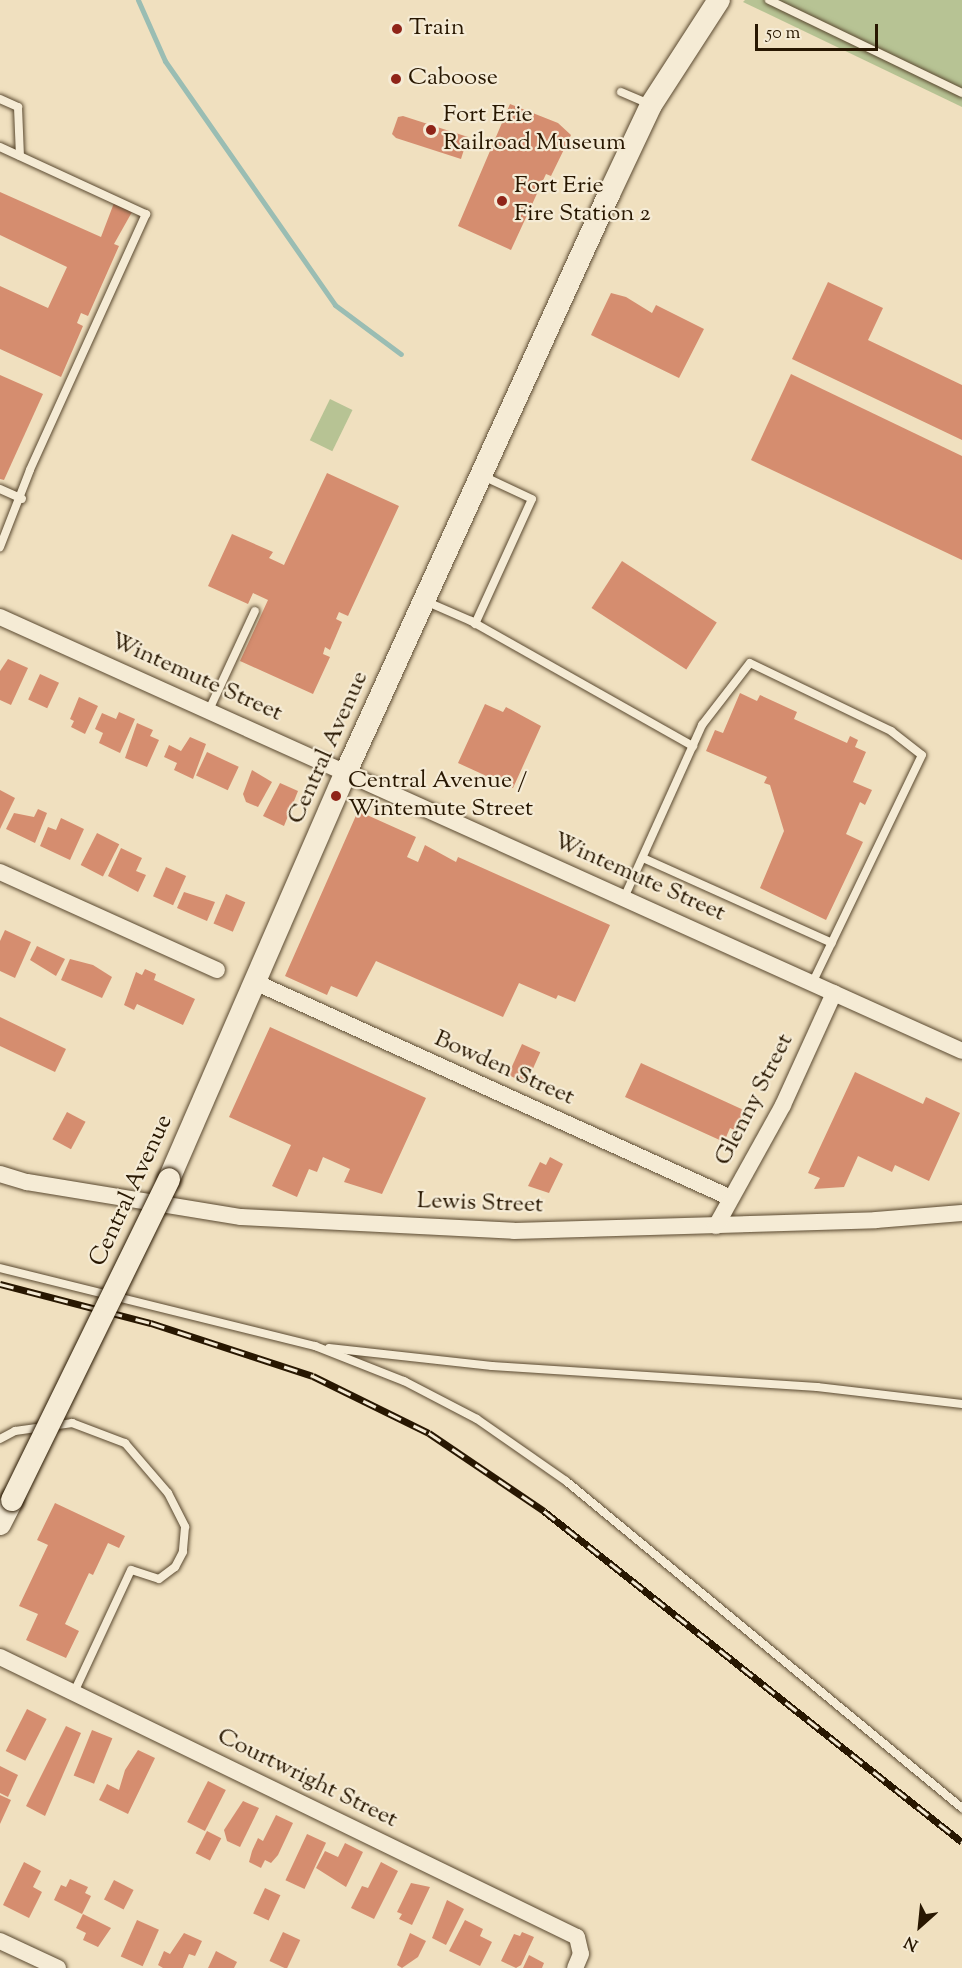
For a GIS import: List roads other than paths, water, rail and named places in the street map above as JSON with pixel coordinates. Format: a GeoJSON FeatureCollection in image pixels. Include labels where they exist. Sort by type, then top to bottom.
{"type":"FeatureCollection","features":[{"type":"Feature","properties":{"kind":"main road","name":"Central Avenue"},"geometry":{"type":"LineString","coordinates":[[0,1524],[169,1179],[257,983],[346,772],[651,105],[719,0]]}},
{"type":"Feature","properties":{"kind":"street","name":"Wintemute Street"},"geometry":{"type":"LineString","coordinates":[[0,617],[962,1051]]}},
{"type":"Feature","properties":{"kind":"street"},"geometry":{"type":"LineString","coordinates":[[0,872],[217,970]]}},
{"type":"Feature","properties":{"kind":"street","name":"Bowden Street"},"geometry":{"type":"LineString","coordinates":[[257,983],[731,1198]]}},
{"type":"Feature","properties":{"kind":"street","name":"Glenny Street"},"geometry":{"type":"LineString","coordinates":[[716,1226],[783,1106],[834,993]]}},
{"type":"Feature","properties":{"kind":"street","name":"Lewis Street"},"geometry":{"type":"LineString","coordinates":[[0,1174],[27,1182],[241,1217],[514,1231],[716,1226],[962,1213]]}},
{"type":"Feature","properties":{"kind":"street","name":"Courtwright Street"},"geometry":{"type":"LineString","coordinates":[[0,1657],[577,1937],[578,1961]]}},
{"type":"Feature","properties":{"kind":"street"},"geometry":{"type":"LineString","coordinates":[[0,1941],[58,1968]]}},
{"type":"Feature","properties":{"kind":"lane"},"geometry":{"type":"LineString","coordinates":[[769,0],[962,93]]}},
{"type":"Feature","properties":{"kind":"lane"},"geometry":{"type":"LineString","coordinates":[[621,92],[651,105]]}},
{"type":"Feature","properties":{"kind":"lane"},"geometry":{"type":"LineString","coordinates":[[0,99],[18,108],[20,156]]}},
{"type":"Feature","properties":{"kind":"lane"},"geometry":{"type":"LineString","coordinates":[[0,147],[146,214],[30,470],[22,499],[0,547]]}},
{"type":"Feature","properties":{"kind":"lane"},"geometry":{"type":"LineString","coordinates":[[475,624],[532,499],[482,475]]}},
{"type":"Feature","properties":{"kind":"lane"},"geometry":{"type":"LineString","coordinates":[[0,489],[22,499]]}},
{"type":"Feature","properties":{"kind":"lane"},"geometry":{"type":"LineString","coordinates":[[425,601],[475,624],[693,746]]}},
{"type":"Feature","properties":{"kind":"lane"},"geometry":{"type":"LineString","coordinates":[[210,711],[255,611]]}},
{"type":"Feature","properties":{"kind":"lane"},"geometry":{"type":"LineString","coordinates":[[624,898],[702,725],[750,663],[891,731],[922,755],[812,984]]}},
{"type":"Feature","properties":{"kind":"lane"},"geometry":{"type":"LineString","coordinates":[[643,858],[832,943]]}},
{"type":"Feature","properties":{"kind":"lane"},"geometry":{"type":"LineString","coordinates":[[0,1268],[315,1346],[492,1366],[718,1378],[962,1404]]}},
{"type":"Feature","properties":{"kind":"lane"},"geometry":{"type":"LineString","coordinates":[[315,1346],[404,1381],[477,1419],[566,1481],[962,1808]]}},
{"type":"Feature","properties":{"kind":"lane"},"geometry":{"type":"LineString","coordinates":[[0,1439],[15,1431],[72,1423],[125,1443],[168,1493],[185,1527],[183,1552],[176,1567],[159,1579],[130,1570],[74,1692]]}},
{"type":"Feature","properties":{"kind":"waterway"},"geometry":{"type":"LineString","coordinates":[[138,0],[165,61],[335,305],[401,354]]}},
{"type":"Feature","properties":{"kind":"railway"},"geometry":{"type":"LineString","coordinates":[[0,1284],[151,1323],[313,1376],[429,1433],[544,1511],[962,1842]]}},
{"type":"Feature","properties":{"kind":"place","name":"Train"},"geometry":{"type":"Point","coordinates":[397,29]}},
{"type":"Feature","properties":{"kind":"place","name":"Caboose"},"geometry":{"type":"Point","coordinates":[396,79]}},
{"type":"Feature","properties":{"kind":"place","name":"Fort Erie Railroad Museum"},"geometry":{"type":"Point","coordinates":[431,130]}},
{"type":"Feature","properties":{"kind":"place","name":"Fort Erie Fire Station 2"},"geometry":{"type":"Point","coordinates":[502,201]}},
{"type":"Feature","properties":{"kind":"place","name":"Central Avenue / Wintemute Street"},"geometry":{"type":"Point","coordinates":[336,796]}}]}
